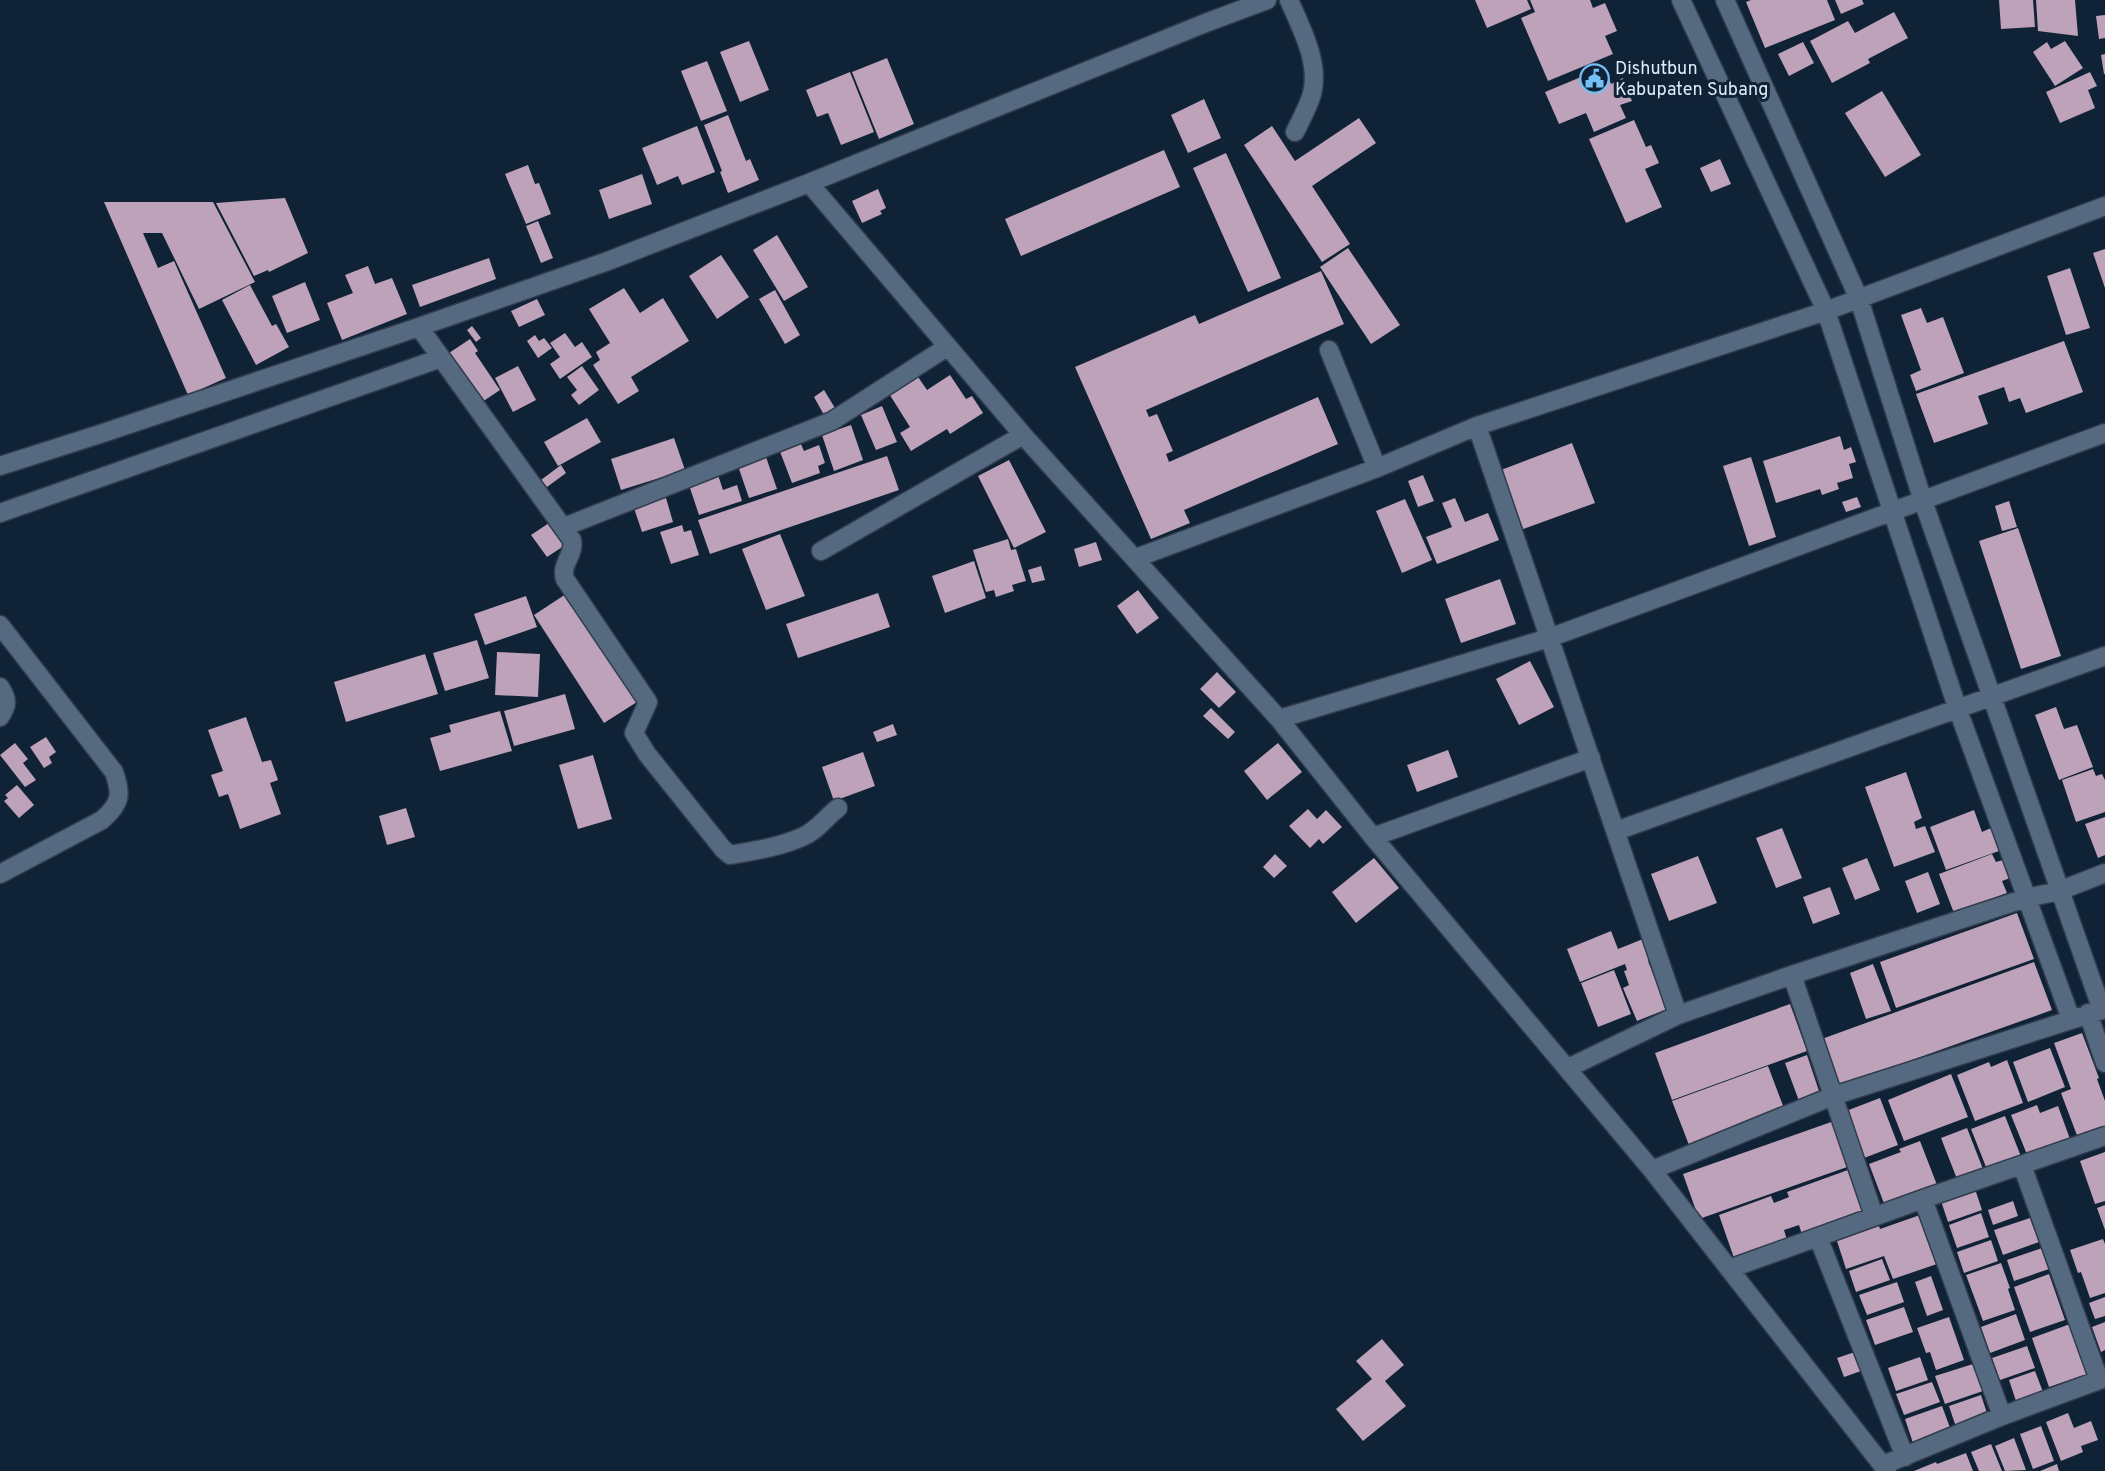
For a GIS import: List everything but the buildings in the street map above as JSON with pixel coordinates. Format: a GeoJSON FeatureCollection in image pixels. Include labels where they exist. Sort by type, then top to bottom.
{"type":"FeatureCollection","features":[{"type":"Feature","properties":{"kind":"street"},"geometry":{"type":"LineString","coordinates":[[0,466],[419,327],[608,261],[1267,0]]}},
{"type":"Feature","properties":{"kind":"street"},"geometry":{"type":"LineString","coordinates":[[1289,0],[1310,49],[1313,73],[1312,91],[1295,132]]}},
{"type":"Feature","properties":{"kind":"street"},"geometry":{"type":"LineString","coordinates":[[1681,0],[1826,311],[1958,710],[2026,898],[2091,1013]]}},
{"type":"Feature","properties":{"kind":"street"},"geometry":{"type":"LineString","coordinates":[[1725,0],[1859,299],[1923,501],[2059,891],[2105,1064]]}},
{"type":"Feature","properties":{"kind":"street"},"geometry":{"type":"LineString","coordinates":[[809,183],[1023,435],[1279,719],[1373,837],[1652,1170],[1885,1468],[1905,1457],[2002,1416],[2102,1379],[2022,1165]]}},
{"type":"Feature","properties":{"kind":"street"},"geometry":{"type":"LineString","coordinates":[[1136,558],[1377,468],[1477,426],[1826,311],[2105,206]]}},
{"type":"Feature","properties":{"kind":"street"},"geometry":{"type":"LineString","coordinates":[[419,327],[564,527],[573,545],[563,568],[565,579],[648,702],[633,733],[647,754],[723,849],[730,855],[752,852],[803,837],[823,823],[838,808]]}},
{"type":"Feature","properties":{"kind":"street"},"geometry":{"type":"LineString","coordinates":[[564,527],[832,421],[947,347]]}},
{"type":"Feature","properties":{"kind":"street"},"geometry":{"type":"LineString","coordinates":[[1329,350],[1377,468]]}},
{"type":"Feature","properties":{"kind":"street"},"geometry":{"type":"LineString","coordinates":[[0,513],[441,358]]}},
{"type":"Feature","properties":{"kind":"street"},"geometry":{"type":"LineString","coordinates":[[1477,426],[1678,1015]]}},
{"type":"Feature","properties":{"kind":"street"},"geometry":{"type":"LineString","coordinates":[[1279,719],[1549,638],[2105,433]]}},
{"type":"Feature","properties":{"kind":"street"},"geometry":{"type":"LineString","coordinates":[[821,551],[1023,435]]}},
{"type":"Feature","properties":{"kind":"street"},"geometry":{"type":"LineString","coordinates":[[0,625],[114,772],[120,789],[118,801],[113,810],[102,820],[0,874]]}},
{"type":"Feature","properties":{"kind":"street"},"geometry":{"type":"LineString","coordinates":[[1616,831],[2105,656]]}},
{"type":"Feature","properties":{"kind":"street"},"geometry":{"type":"LineString","coordinates":[[0,687],[7,698],[6,708],[0,717]]}},
{"type":"Feature","properties":{"kind":"street"},"geometry":{"type":"LineString","coordinates":[[1373,837],[1591,758]]}},
{"type":"Feature","properties":{"kind":"street"},"geometry":{"type":"LineString","coordinates":[[1568,1068],[1678,1015],[2026,898],[2059,891],[2105,873]]}},
{"type":"Feature","properties":{"kind":"street"},"geometry":{"type":"LineString","coordinates":[[1792,975],[1874,1216]]}},
{"type":"Feature","properties":{"kind":"street"},"geometry":{"type":"LineString","coordinates":[[1652,1170],[1833,1096],[2091,1013]]}},
{"type":"Feature","properties":{"kind":"street"},"geometry":{"type":"LineString","coordinates":[[1730,1269],[1874,1216],[2105,1136]]}},
{"type":"Feature","properties":{"kind":"street"},"geometry":{"type":"LineString","coordinates":[[1923,1199],[2002,1416]]}},
{"type":"Feature","properties":{"kind":"street"},"geometry":{"type":"LineString","coordinates":[[1818,1237],[1905,1457]]}},
{"type":"Feature","properties":{"kind":"place","name":"Dishutbun Kabupaten Subang"},"geometry":{"type":"Point","coordinates":[1594,79]}}]}
